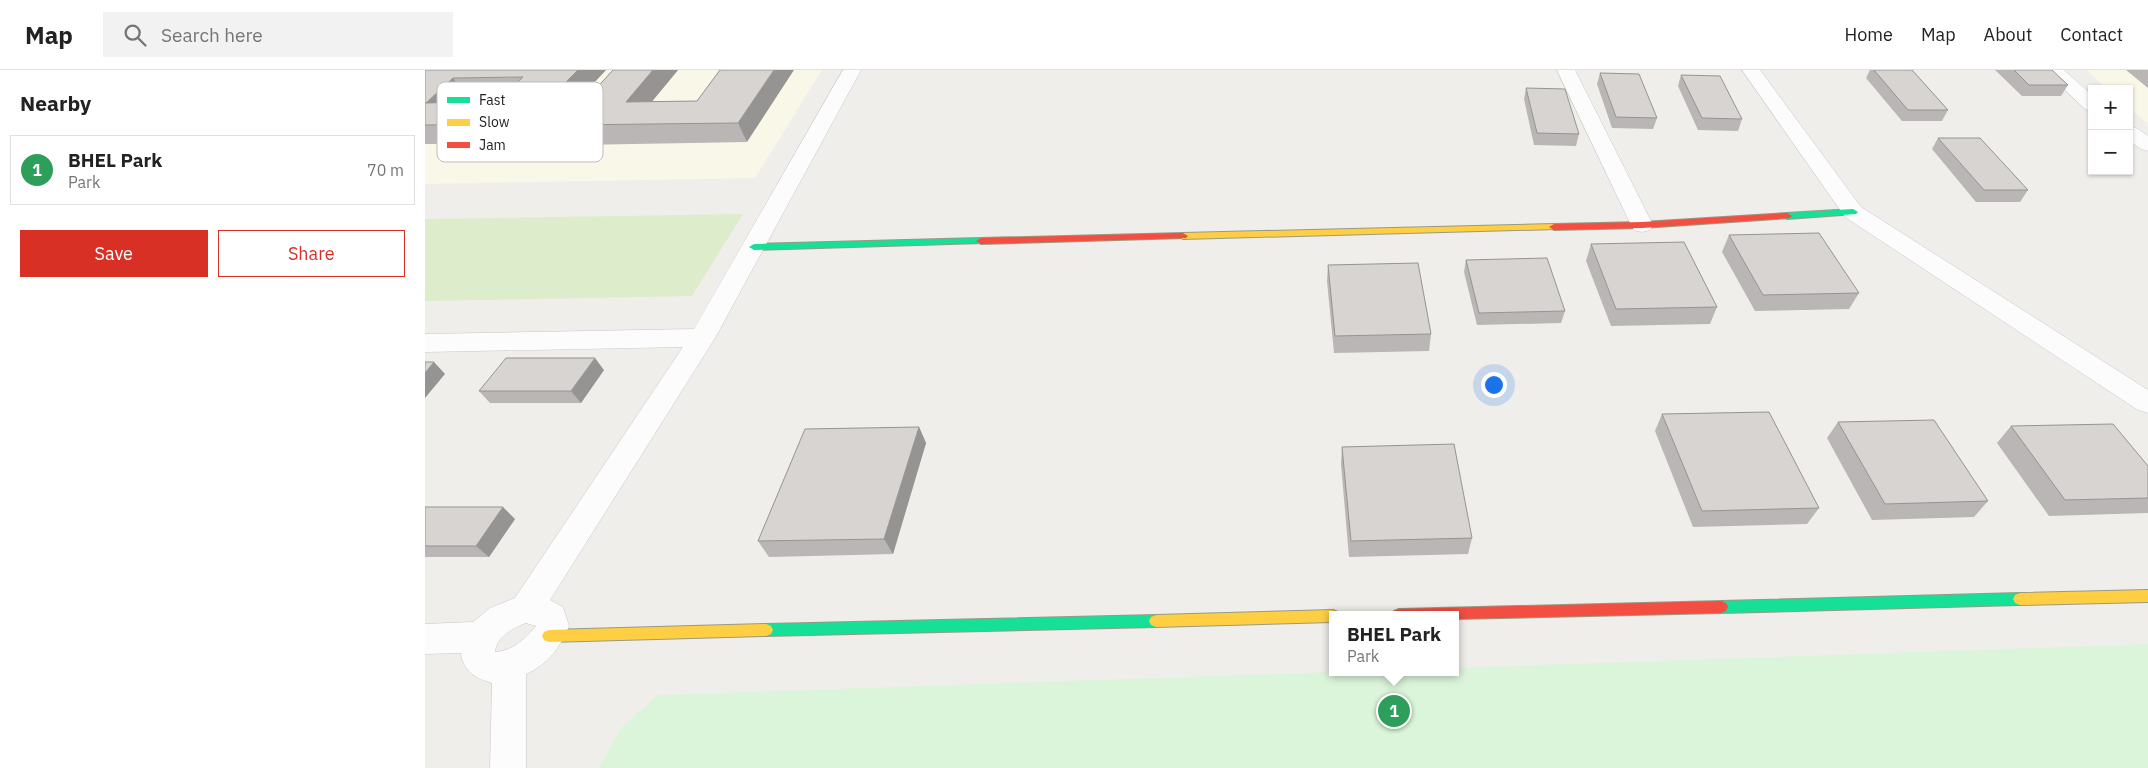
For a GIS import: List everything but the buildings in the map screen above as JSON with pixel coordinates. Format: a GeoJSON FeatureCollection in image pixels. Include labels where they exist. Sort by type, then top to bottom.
{"type":"FeatureCollection","features":[{"type":"Feature","properties":{"kind":"street"},"geometry":{"type":"LineString","coordinates":[[526,609],[702,338],[852,70]]}},
{"type":"Feature","properties":{"kind":"street"},"geometry":{"type":"LineString","coordinates":[[1566,70],[1642,225]]}},
{"type":"Feature","properties":{"kind":"street"},"geometry":{"type":"LineString","coordinates":[[1751,70],[1853,212],[2148,403]]}},
{"type":"Feature","properties":{"kind":"street"},"geometry":{"type":"LineString","coordinates":[[2053,70],[2088,101]]}},
{"type":"Feature","properties":{"kind":"street"},"geometry":{"type":"LineString","coordinates":[[2133,135],[2148,145]]}},
{"type":"Feature","properties":{"kind":"street"},"geometry":{"type":"LineString","coordinates":[[754,247],[1642,225],[1853,212]]}},
{"type":"Feature","properties":{"kind":"street"},"geometry":{"type":"LineString","coordinates":[[425,343],[702,338]]}},
{"type":"Feature","properties":{"kind":"street"},"geometry":{"type":"LineString","coordinates":[[1459,613],[2148,596]]}},
{"type":"Feature","properties":{"kind":"street"},"geometry":{"type":"LineString","coordinates":[[526,609],[537,609],[546,612],[551,618],[553,626],[543,646],[509,666],[492,668],[480,662],[477,655],[477,646],[489,627],[501,619],[526,609]]}},
{"type":"Feature","properties":{"kind":"street"},"geometry":{"type":"LineString","coordinates":[[549,636],[1329,616]]}},
{"type":"Feature","properties":{"kind":"street"},"geometry":{"type":"LineString","coordinates":[[425,639],[482,637]]}},
{"type":"Feature","properties":{"kind":"street"},"geometry":{"type":"LineString","coordinates":[[508,768],[509,666]]}},
{"type":"Feature","properties":{"kind":"shaded area"},"geometry":{"type":"Polygon","coordinates":[[[425,70],[822,70],[755,178],[425,184],[425,70]]]}},
{"type":"Feature","properties":{"kind":"shaded area"},"geometry":{"type":"Polygon","coordinates":[[[2086,70],[2148,70],[2148,124],[2133,111],[2133,85],[2103,85],[2086,70]]]}},
{"type":"Feature","properties":{"kind":"green space"},"geometry":{"type":"Polygon","coordinates":[[[743,214],[692,296],[425,301],[425,219],[743,214]]]}},
{"type":"Feature","properties":{"kind":"green space"},"geometry":{"type":"Polygon","coordinates":[[[2148,644],[2148,768],[598,768],[622,727],[658,695],[1329,672],[1329,676],[1459,676],[1459,668],[2148,644]]]}},
{"type":"Feature","properties":{"kind":"traffic: fast"},"geometry":{"type":"LineString","coordinates":[[1787,216],[1853,212]]}},
{"type":"Feature","properties":{"kind":"traffic: fast"},"geometry":{"type":"LineString","coordinates":[[754,247],[981,241]]}},
{"type":"Feature","properties":{"kind":"traffic: fast"},"geometry":{"type":"LineString","coordinates":[[1721,607],[2020,599]]}},
{"type":"Feature","properties":{"kind":"traffic: fast"},"geometry":{"type":"LineString","coordinates":[[766,630],[1156,621]]}},
{"type":"Feature","properties":{"kind":"traffic: slow"},"geometry":{"type":"LineString","coordinates":[[1183,236],[1554,227]]}},
{"type":"Feature","properties":{"kind":"traffic: slow"},"geometry":{"type":"LineString","coordinates":[[2020,599],[2148,596]]}},
{"type":"Feature","properties":{"kind":"traffic: slow"},"geometry":{"type":"LineString","coordinates":[[1156,621],[1329,616]]}},
{"type":"Feature","properties":{"kind":"traffic: slow"},"geometry":{"type":"LineString","coordinates":[[549,636],[766,630]]}},
{"type":"Feature","properties":{"kind":"traffic: jam"},"geometry":{"type":"LineString","coordinates":[[1554,227],[1642,225],[1787,216]]}},
{"type":"Feature","properties":{"kind":"traffic: jam"},"geometry":{"type":"LineString","coordinates":[[981,241],[1183,236]]}},
{"type":"Feature","properties":{"kind":"traffic: jam"},"geometry":{"type":"LineString","coordinates":[[1459,614],[1721,607]]}},
{"type":"Feature","properties":{"kind":"place","name":"BHEL Park"},"geometry":{"type":"Point","coordinates":[1394,711]}}]}
